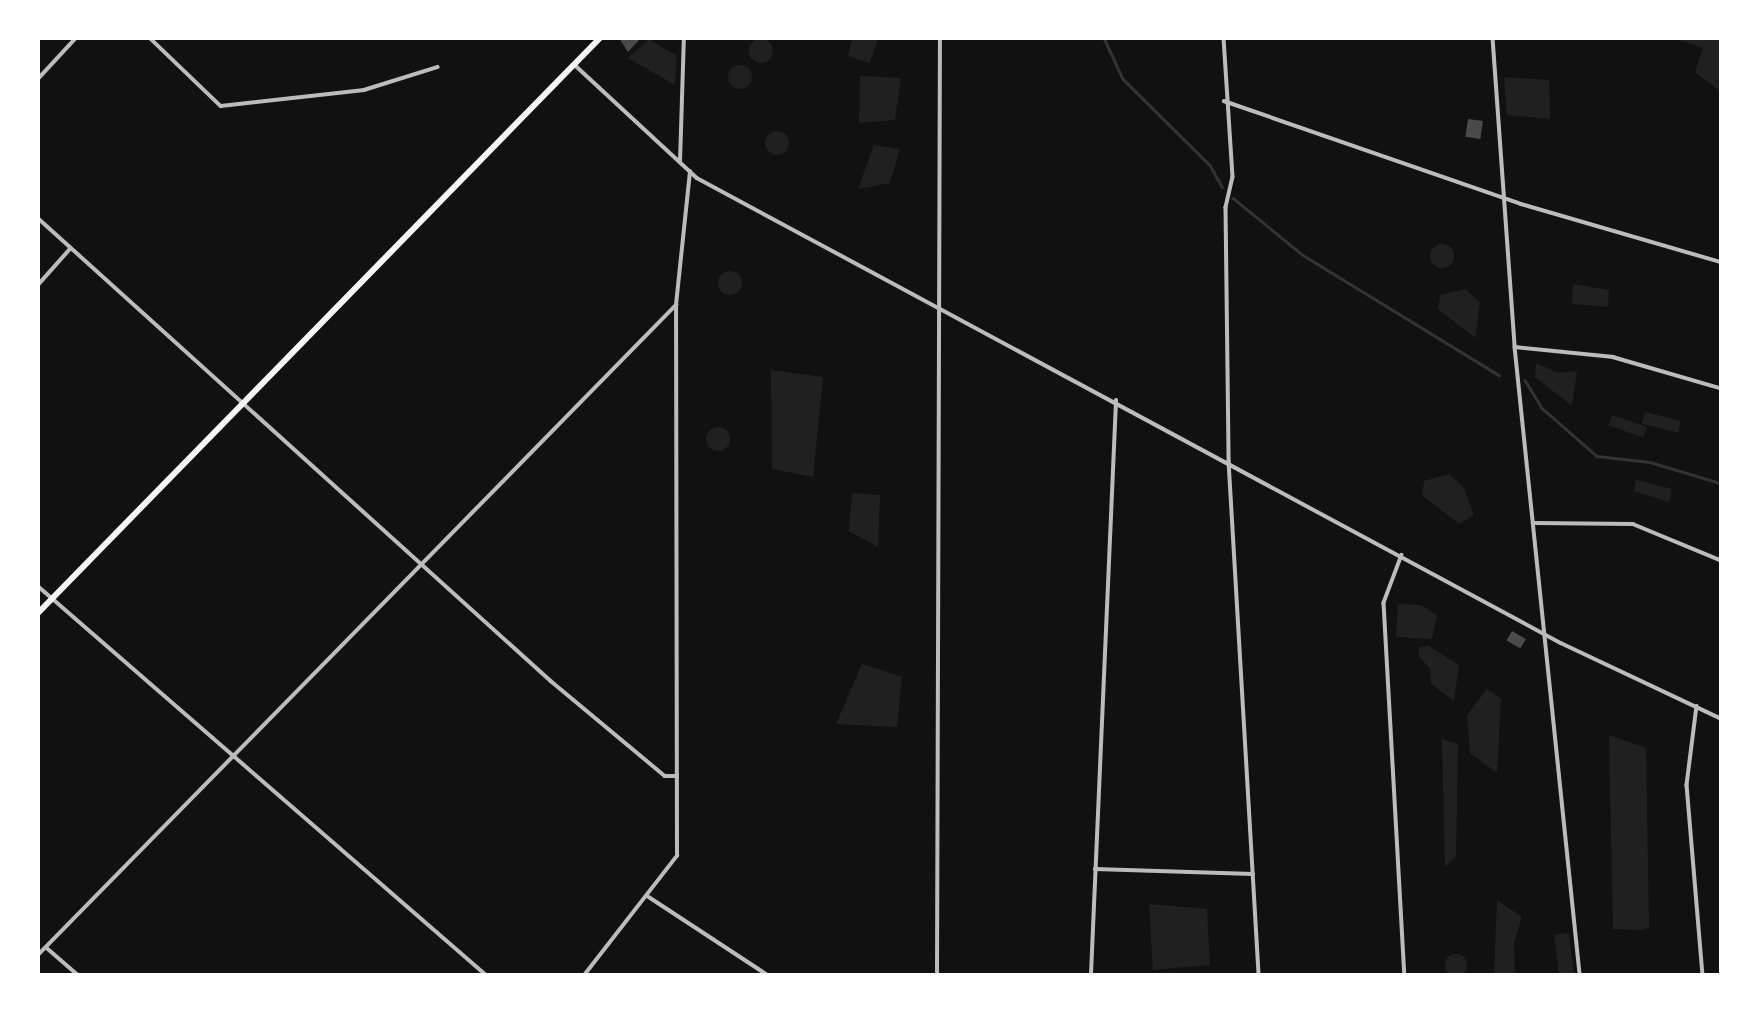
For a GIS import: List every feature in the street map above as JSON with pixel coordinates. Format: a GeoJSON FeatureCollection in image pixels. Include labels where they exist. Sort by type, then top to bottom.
{"type":"FeatureCollection","features":[{"type":"Feature","properties":{"kind":"main road"},"geometry":{"type":"LineString","coordinates":[[38,613],[600,38]]}},
{"type":"Feature","properties":{"kind":"street"},"geometry":{"type":"LineString","coordinates":[[38,79],[76,38]]}},
{"type":"Feature","properties":{"kind":"street"},"geometry":{"type":"LineString","coordinates":[[150,38],[221,106],[364,90],[438,67]]}},
{"type":"Feature","properties":{"kind":"street"},"geometry":{"type":"LineString","coordinates":[[680,162],[684,38]]}},
{"type":"Feature","properties":{"kind":"street"},"geometry":{"type":"LineString","coordinates":[[937,975],[940,38]]}},
{"type":"Feature","properties":{"kind":"street"},"geometry":{"type":"LineString","coordinates":[[1224,38],[1224,101],[1233,177],[1226,207],[1228,461],[1259,975]]}},
{"type":"Feature","properties":{"kind":"street"},"geometry":{"type":"LineString","coordinates":[[1493,38],[1516,347],[1580,975]]}},
{"type":"Feature","properties":{"kind":"street"},"geometry":{"type":"LineString","coordinates":[[575,65],[690,172],[1544,633],[1720,718]]}},
{"type":"Feature","properties":{"kind":"street"},"geometry":{"type":"LineString","coordinates":[[1224,101],[1505,196],[1720,262]]}},
{"type":"Feature","properties":{"kind":"street"},"geometry":{"type":"LineString","coordinates":[[585,975],[649,897],[677,856],[676,305],[690,172]]}},
{"type":"Feature","properties":{"kind":"street"},"geometry":{"type":"LineString","coordinates":[[38,218],[244,405],[644,759],[665,776],[677,776]]}},
{"type":"Feature","properties":{"kind":"street"},"geometry":{"type":"LineString","coordinates":[[38,285],[70,249]]}},
{"type":"Feature","properties":{"kind":"street"},"geometry":{"type":"LineString","coordinates":[[38,955],[234,751],[424,565],[676,305]]}},
{"type":"Feature","properties":{"kind":"street"},"geometry":{"type":"LineString","coordinates":[[1516,347],[1613,357],[1720,388]]}},
{"type":"Feature","properties":{"kind":"street"},"geometry":{"type":"LineString","coordinates":[[1091,975],[1116,401]]}},
{"type":"Feature","properties":{"kind":"street"},"geometry":{"type":"LineString","coordinates":[[1533,523],[1633,524],[1720,560]]}},
{"type":"Feature","properties":{"kind":"street"},"geometry":{"type":"LineString","coordinates":[[1402,555],[1384,603],[1405,975]]}},
{"type":"Feature","properties":{"kind":"street"},"geometry":{"type":"LineString","coordinates":[[38,586],[234,751],[485,975]]}},
{"type":"Feature","properties":{"kind":"street"},"geometry":{"type":"LineString","coordinates":[[1697,706],[1687,785],[1703,975]]}},
{"type":"Feature","properties":{"kind":"street"},"geometry":{"type":"LineString","coordinates":[[1095,869],[1253,874]]}},
{"type":"Feature","properties":{"kind":"street"},"geometry":{"type":"LineString","coordinates":[[649,897],[766,975]]}},
{"type":"Feature","properties":{"kind":"street"},"geometry":{"type":"LineString","coordinates":[[46,947],[76,975]]}},
{"type":"Feature","properties":{"kind":"shaded area"},"geometry":{"type":"Polygon","coordinates":[[[649,39],[677,56],[675,85],[628,58],[649,39]]]}},
{"type":"Feature","properties":{"kind":"shaded area"},"geometry":{"type":"Polygon","coordinates":[[[761,39],[769,43],[773,51],[769,59],[761,63],[753,59],[749,51],[753,43],[761,39]]]}},
{"type":"Feature","properties":{"kind":"shaded area"},"geometry":{"type":"Polygon","coordinates":[[[852,39],[878,39],[870,63],[848,56],[852,39]]]}},
{"type":"Feature","properties":{"kind":"shaded area"},"geometry":{"type":"Polygon","coordinates":[[[1676,39],[1720,39],[1720,91],[1695,72],[1703,48],[1676,39]]]}},
{"type":"Feature","properties":{"kind":"shaded area"},"geometry":{"type":"Polygon","coordinates":[[[740,65],[748,69],[752,77],[748,85],[740,89],[732,85],[728,77],[732,69],[740,65]]]}},
{"type":"Feature","properties":{"kind":"shaded area"},"geometry":{"type":"Polygon","coordinates":[[[860,76],[901,78],[895,120],[859,123],[860,76]]]}},
{"type":"Feature","properties":{"kind":"shaded area"},"geometry":{"type":"Polygon","coordinates":[[[1504,77],[1549,80],[1550,119],[1507,115],[1504,77]]]}},
{"type":"Feature","properties":{"kind":"shaded area"},"geometry":{"type":"Polygon","coordinates":[[[777,131],[785,135],[789,143],[785,151],[777,155],[769,151],[765,143],[769,135],[777,131]]]}},
{"type":"Feature","properties":{"kind":"shaded area"},"geometry":{"type":"Polygon","coordinates":[[[874,145],[900,149],[890,183],[858,189],[874,145]]]}},
{"type":"Feature","properties":{"kind":"shaded area"},"geometry":{"type":"Polygon","coordinates":[[[1437,244],[1447,244],[1454,251],[1454,261],[1447,268],[1437,268],[1430,261],[1430,251],[1437,244]]]}},
{"type":"Feature","properties":{"kind":"shaded area"},"geometry":{"type":"Polygon","coordinates":[[[730,271],[738,275],[742,283],[738,291],[730,295],[722,291],[718,283],[722,275],[730,271]]]}},
{"type":"Feature","properties":{"kind":"shaded area"},"geometry":{"type":"Polygon","coordinates":[[[1573,284],[1609,290],[1608,307],[1572,304],[1573,284]]]}},
{"type":"Feature","properties":{"kind":"shaded area"},"geometry":{"type":"Polygon","coordinates":[[[1466,289],[1480,303],[1475,338],[1438,309],[1440,295],[1466,289]]]}},
{"type":"Feature","properties":{"kind":"shaded area"},"geometry":{"type":"Polygon","coordinates":[[[1536,363],[1559,373],[1577,371],[1572,406],[1535,377],[1536,363]]]}},
{"type":"Feature","properties":{"kind":"shaded area"},"geometry":{"type":"Polygon","coordinates":[[[771,370],[823,377],[813,477],[772,469],[771,370]]]}},
{"type":"Feature","properties":{"kind":"shaded area"},"geometry":{"type":"Polygon","coordinates":[[[1645,412],[1681,421],[1678,433],[1642,424],[1645,412]]]}},
{"type":"Feature","properties":{"kind":"shaded area"},"geometry":{"type":"Polygon","coordinates":[[[1612,415],[1647,427],[1643,437],[1608,425],[1612,415]]]}},
{"type":"Feature","properties":{"kind":"shaded area"},"geometry":{"type":"Polygon","coordinates":[[[718,427],[726,431],[730,439],[726,447],[718,451],[710,447],[706,439],[710,431],[718,427]]]}},
{"type":"Feature","properties":{"kind":"shaded area"},"geometry":{"type":"Polygon","coordinates":[[[1449,474],[1464,488],[1474,515],[1459,524],[1422,495],[1424,481],[1449,474]]]}},
{"type":"Feature","properties":{"kind":"shaded area"},"geometry":{"type":"Polygon","coordinates":[[[1636,480],[1672,489],[1669,502],[1634,491],[1636,480]]]}},
{"type":"Feature","properties":{"kind":"shaded area"},"geometry":{"type":"Polygon","coordinates":[[[852,493],[880,495],[878,547],[849,531],[852,493]]]}},
{"type":"Feature","properties":{"kind":"shaded area"},"geometry":{"type":"Polygon","coordinates":[[[1398,604],[1421,605],[1437,615],[1432,639],[1396,637],[1398,604]]]}},
{"type":"Feature","properties":{"kind":"shaded area"},"geometry":{"type":"Polygon","coordinates":[[[1429,646],[1459,665],[1454,701],[1431,684],[1430,668],[1419,657],[1419,647],[1429,646]]]}},
{"type":"Feature","properties":{"kind":"shaded area"},"geometry":{"type":"Polygon","coordinates":[[[862,664],[902,677],[897,727],[836,724],[862,664]]]}},
{"type":"Feature","properties":{"kind":"shaded area"},"geometry":{"type":"Polygon","coordinates":[[[1487,689],[1501,699],[1497,773],[1470,753],[1467,715],[1487,689]]]}},
{"type":"Feature","properties":{"kind":"shaded area"},"geometry":{"type":"Polygon","coordinates":[[[1609,735],[1646,748],[1649,927],[1642,930],[1613,929],[1609,735]]]}},
{"type":"Feature","properties":{"kind":"shaded area"},"geometry":{"type":"Polygon","coordinates":[[[1442,739],[1458,744],[1456,856],[1445,867],[1442,739]]]}},
{"type":"Feature","properties":{"kind":"shaded area"},"geometry":{"type":"Polygon","coordinates":[[[1497,900],[1522,917],[1514,943],[1515,974],[1494,974],[1497,900]]]}},
{"type":"Feature","properties":{"kind":"shaded area"},"geometry":{"type":"Polygon","coordinates":[[[1149,904],[1207,909],[1210,965],[1153,970],[1149,904]]]}},
{"type":"Feature","properties":{"kind":"shaded area"},"geometry":{"type":"Polygon","coordinates":[[[1569,933],[1574,974],[1559,974],[1554,935],[1569,933]]]}},
{"type":"Feature","properties":{"kind":"shaded area"},"geometry":{"type":"Polygon","coordinates":[[[1452,954],[1460,954],[1467,961],[1467,969],[1460,976],[1452,976],[1445,969],[1445,961],[1452,954]]]}},
{"type":"Feature","properties":{"kind":"building"},"geometry":{"type":"Polygon","coordinates":[[[619,38],[641,38],[628,52],[619,38]]]}},
{"type":"Feature","properties":{"kind":"building"},"geometry":{"type":"Polygon","coordinates":[[[1468,119],[1483,121],[1480,139],[1465,137],[1468,119]]]}},
{"type":"Feature","properties":{"kind":"building"},"geometry":{"type":"Polygon","coordinates":[[[1512,631],[1526,639],[1520,649],[1506,641],[1512,631]]]}},
{"type":"Feature","properties":{"kind":"waterway"},"geometry":{"type":"LineString","coordinates":[[1104,38],[1123,79],[1210,165],[1222,187]]}},
{"type":"Feature","properties":{"kind":"waterway"},"geometry":{"type":"LineString","coordinates":[[1233,198],[1303,255],[1499,375]]}},
{"type":"Feature","properties":{"kind":"waterway"},"geometry":{"type":"LineString","coordinates":[[1525,380],[1542,408],[1597,456],[1650,462],[1720,483]]}}]}
